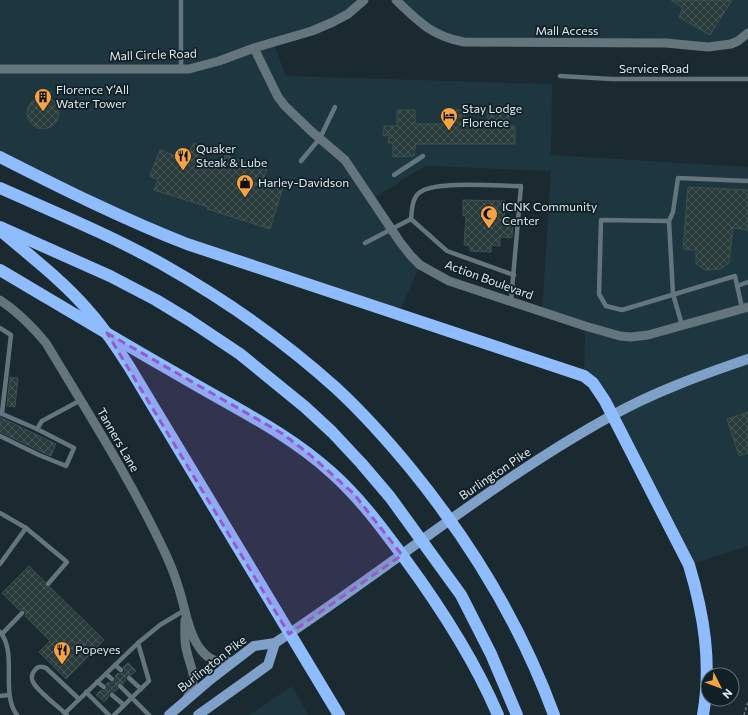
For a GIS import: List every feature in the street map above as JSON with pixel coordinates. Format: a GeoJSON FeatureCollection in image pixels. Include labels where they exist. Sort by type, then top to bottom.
{"type":"FeatureCollection","features":[{"type":"Feature","properties":{"kind":"highway"},"geometry":{"type":"LineString","coordinates":[[0,156],[107,211],[187,244],[584,376],[593,383],[599,391],[689,564],[704,623],[707,676],[703,715]]}},
{"type":"Feature","properties":{"kind":"highway"},"geometry":{"type":"LineString","coordinates":[[0,188],[110,238],[160,263],[189,280],[246,316],[307,363],[337,389],[393,447],[435,498],[471,550],[502,601],[524,643],[543,685],[554,715]]}},
{"type":"Feature","properties":{"kind":"highway"},"geometry":{"type":"LineString","coordinates":[[0,227],[110,276],[156,300],[189,320],[240,354],[305,407],[332,432],[362,463],[390,497],[462,595],[491,654],[517,715]]}},
{"type":"Feature","properties":{"kind":"highway"},"geometry":{"type":"LineString","coordinates":[[0,230],[62,282],[103,328],[130,368],[339,715]]}},
{"type":"Feature","properties":{"kind":"highway"},"geometry":{"type":"LineString","coordinates":[[0,270],[175,373],[283,434],[314,458],[354,494],[380,524],[450,623],[473,661],[498,715]]}},
{"type":"Feature","properties":{"kind":"main road","name":"Burlington Pike"},"geometry":{"type":"LineString","coordinates":[[169,715],[254,646],[275,643],[289,634],[390,564],[481,498],[553,450],[611,415],[701,375],[748,359]]}},
{"type":"Feature","properties":{"kind":"main road"},"geometry":{"type":"LineString","coordinates":[[198,715],[268,665],[275,643]]}},
{"type":"Feature","properties":{"kind":"street","name":"Mall Circle Road"},"geometry":{"type":"LineString","coordinates":[[0,69],[189,69],[219,61],[254,48],[312,31],[348,14],[364,0]]}},
{"type":"Feature","properties":{"kind":"street","name":"Mall Access"},"geometry":{"type":"LineString","coordinates":[[396,0],[421,24],[450,39],[464,42],[666,43],[708,47],[731,44],[738,41],[748,33]]}},
{"type":"Feature","properties":{"kind":"street","name":"Action Boulevard"},"geometry":{"type":"LineString","coordinates":[[254,48],[278,97],[293,115],[340,156],[350,167],[391,230],[411,256],[427,270],[449,281],[620,336],[631,337],[648,335],[745,307]]}},
{"type":"Feature","properties":{"kind":"street","name":"Tanners Lane"},"geometry":{"type":"LineString","coordinates":[[0,300],[18,312],[46,343],[81,400],[145,512],[168,558],[196,643],[202,652],[218,663],[234,661]]}},
{"type":"Feature","properties":{"kind":"street","name":"Tanners Lane"},"geometry":{"type":"LineString","coordinates":[[185,610],[186,647],[194,676],[194,684],[185,702]]}},
{"type":"Feature","properties":{"kind":"lane"},"geometry":{"type":"LineString","coordinates":[[181,0],[181,69]]}},
{"type":"Feature","properties":{"kind":"lane","name":"Service Road"},"geometry":{"type":"LineString","coordinates":[[560,76],[612,79],[748,79]]}},
{"type":"Feature","properties":{"kind":"lane"},"geometry":{"type":"LineString","coordinates":[[300,161],[320,138],[335,107]]}},
{"type":"Feature","properties":{"kind":"lane"},"geometry":{"type":"LineString","coordinates":[[394,175],[423,156]]}},
{"type":"Feature","properties":{"kind":"lane"},"geometry":{"type":"LineString","coordinates":[[682,325],[673,294],[669,221],[673,212],[678,178],[748,182]]}},
{"type":"Feature","properties":{"kind":"lane"},"geometry":{"type":"LineString","coordinates":[[411,218],[413,201],[421,191],[440,185],[521,186],[511,302]]}},
{"type":"Feature","properties":{"kind":"lane"},"geometry":{"type":"LineString","coordinates":[[365,243],[411,218]]}},
{"type":"Feature","properties":{"kind":"lane"},"geometry":{"type":"LineString","coordinates":[[411,218],[447,251],[514,275]]}},
{"type":"Feature","properties":{"kind":"lane"},"geometry":{"type":"LineString","coordinates":[[669,221],[601,220],[599,294],[606,306],[622,310],[735,276],[745,307]]}},
{"type":"Feature","properties":{"kind":"lane"},"geometry":{"type":"LineString","coordinates":[[737,286],[748,282]]}},
{"type":"Feature","properties":{"kind":"lane"},"geometry":{"type":"LineString","coordinates":[[0,328],[10,335],[1,413],[74,448],[66,466],[40,456],[0,436]]}},
{"type":"Feature","properties":{"kind":"lane"},"geometry":{"type":"LineString","coordinates":[[37,429],[42,421],[81,400]]}},
{"type":"Feature","properties":{"kind":"lane"},"geometry":{"type":"LineString","coordinates":[[0,513],[26,528],[68,562],[48,584]]}},
{"type":"Feature","properties":{"kind":"lane"},"geometry":{"type":"LineString","coordinates":[[0,564],[26,528]]}},
{"type":"Feature","properties":{"kind":"lane"},"geometry":{"type":"LineString","coordinates":[[79,700],[46,668],[41,666],[34,672],[32,677],[33,683],[55,706],[66,714],[79,700],[86,692],[138,643],[160,624],[185,610]]}},
{"type":"Feature","properties":{"kind":"lane"},"geometry":{"type":"LineString","coordinates":[[17,715],[14,712],[9,695],[7,644],[1,633],[22,613]]}},
{"type":"Feature","properties":{"kind":"lane"},"geometry":{"type":"LineString","coordinates":[[114,715],[149,681],[138,643]]}},
{"type":"Feature","properties":{"kind":"lane"},"geometry":{"type":"LineString","coordinates":[[115,665],[121,670]]}},
{"type":"Feature","properties":{"kind":"lane"},"geometry":{"type":"LineString","coordinates":[[106,674],[112,679]]}},
{"type":"Feature","properties":{"kind":"lane"},"geometry":{"type":"LineString","coordinates":[[129,678],[141,689]]}},
{"type":"Feature","properties":{"kind":"lane"},"geometry":{"type":"LineString","coordinates":[[97,682],[104,687]]}},
{"type":"Feature","properties":{"kind":"lane"},"geometry":{"type":"LineString","coordinates":[[120,686],[149,715]]}},
{"type":"Feature","properties":{"kind":"lane"},"geometry":{"type":"LineString","coordinates":[[86,692],[109,715]]}},
{"type":"Feature","properties":{"kind":"lane"},"geometry":{"type":"LineString","coordinates":[[0,696],[9,695]]}},
{"type":"Feature","properties":{"kind":"lane"},"geometry":{"type":"LineString","coordinates":[[112,695],[124,705]]}},
{"type":"Feature","properties":{"kind":"path"},"geometry":{"type":"LineString","coordinates":[[744,715],[748,701]]}},
{"type":"Feature","properties":{"kind":"highlighted area"},"geometry":{"type":"Polygon","coordinates":[[[107,333],[283,434],[309,454],[354,494],[402,555],[289,634],[107,333]]]}},
{"type":"Feature","properties":{"kind":"shaded area"},"geometry":{"type":"Polygon","coordinates":[[[0,0],[364,0],[348,14],[273,42],[286,76],[552,84],[551,155],[748,167],[748,546],[689,565],[611,415],[584,376],[585,327],[542,312],[551,171],[425,166],[372,199],[420,265],[398,315],[187,244],[0,157],[0,0]]]}},
{"type":"Feature","properties":{"kind":"shaded area"},"geometry":{"type":"Polygon","coordinates":[[[396,0],[748,0],[748,33],[731,44],[450,39],[396,0]]]}},
{"type":"Feature","properties":{"kind":"shaded area"},"geometry":{"type":"Polygon","coordinates":[[[292,686],[308,715],[249,715],[292,686]]]}},
{"type":"Feature","properties":{"kind":"building"},"geometry":{"type":"Polygon","coordinates":[[[671,0],[732,0],[710,35],[679,17],[683,8],[671,0]]]}},
{"type":"Feature","properties":{"kind":"building","name":"Florence Y’All Water Tower"},"geometry":{"type":"Polygon","coordinates":[[[40,97],[46,97],[56,104],[59,113],[58,119],[52,126],[46,129],[40,129],[30,122],[27,116],[27,110],[34,100],[40,97]]]}},
{"type":"Feature","properties":{"kind":"building","name":"Stay Lodge Florence"},"geometry":{"type":"Polygon","coordinates":[[[397,110],[415,110],[415,124],[446,124],[446,110],[465,110],[464,125],[488,126],[488,110],[509,111],[509,126],[515,126],[515,144],[416,144],[414,156],[393,157],[393,143],[388,143],[389,135],[383,136],[384,126],[397,126],[397,110]]]}},
{"type":"Feature","properties":{"kind":"building"},"geometry":{"type":"Polygon","coordinates":[[[194,143],[206,148],[203,163],[221,167],[225,155],[267,169],[263,181],[283,187],[270,229],[154,190],[158,180],[150,176],[160,150],[184,159],[194,143]]]}},
{"type":"Feature","properties":{"kind":"building"},"geometry":{"type":"Polygon","coordinates":[[[688,187],[748,190],[748,230],[733,228],[729,263],[720,269],[705,270],[696,264],[696,250],[683,249],[688,187]]]}},
{"type":"Feature","properties":{"kind":"building","name":"ICNK Community Center"},"geometry":{"type":"Polygon","coordinates":[[[463,200],[505,201],[504,220],[513,220],[512,238],[500,237],[500,246],[491,245],[491,252],[470,251],[470,246],[464,245],[466,216],[463,216],[463,200]]]}},
{"type":"Feature","properties":{"kind":"building"},"geometry":{"type":"Polygon","coordinates":[[[10,377],[18,378],[15,407],[7,406],[10,377]]]}},
{"type":"Feature","properties":{"kind":"building"},"geometry":{"type":"Polygon","coordinates":[[[748,412],[748,453],[739,456],[727,419],[748,412]]]}},
{"type":"Feature","properties":{"kind":"building"},"geometry":{"type":"Polygon","coordinates":[[[0,417],[56,444],[51,456],[0,432],[0,417]]]}},
{"type":"Feature","properties":{"kind":"building"},"geometry":{"type":"Polygon","coordinates":[[[29,566],[45,582],[45,587],[50,587],[104,640],[66,679],[39,652],[50,641],[25,616],[25,611],[22,609],[19,610],[2,593],[29,566]]]}},
{"type":"Feature","properties":{"kind":"building"},"geometry":{"type":"Polygon","coordinates":[[[128,663],[136,671],[131,675],[127,675],[123,684],[121,682],[118,683],[116,687],[118,689],[114,692],[109,692],[109,697],[104,702],[96,695],[101,690],[104,691],[107,689],[108,687],[106,684],[109,682],[115,682],[115,676],[118,673],[124,673],[125,670],[123,667],[128,663]]]}},
{"type":"Feature","properties":{"kind":"place","name":"Florence Y’All Water Tower"},"geometry":{"type":"Point","coordinates":[43,112]}},
{"type":"Feature","properties":{"kind":"place","name":"Stay Lodge Florence"},"geometry":{"type":"Point","coordinates":[449,131]}},
{"type":"Feature","properties":{"kind":"place","name":"Quaker Steak & Lube"},"geometry":{"type":"Point","coordinates":[183,171]}},
{"type":"Feature","properties":{"kind":"place","name":"Harley-Davidson"},"geometry":{"type":"Point","coordinates":[245,198]}},
{"type":"Feature","properties":{"kind":"place","name":"ICNK Community Center"},"geometry":{"type":"Point","coordinates":[489,229]}},
{"type":"Feature","properties":{"kind":"place","name":"Popeyes"},"geometry":{"type":"Point","coordinates":[62,665]}}]}
